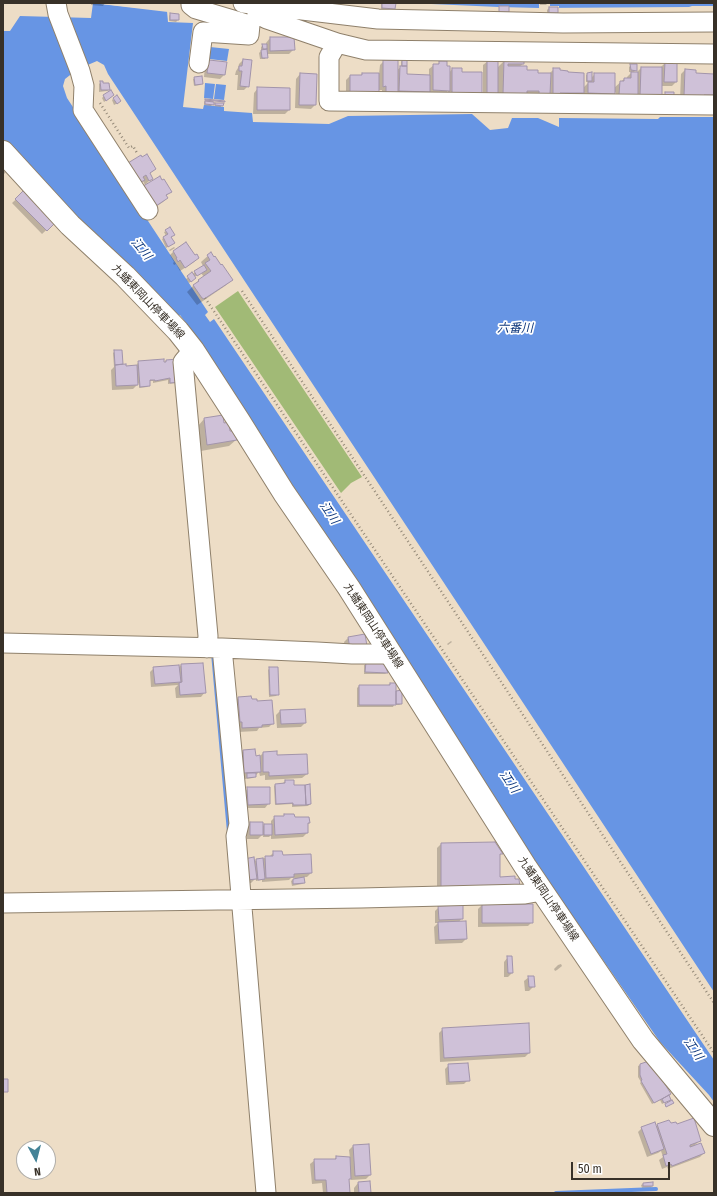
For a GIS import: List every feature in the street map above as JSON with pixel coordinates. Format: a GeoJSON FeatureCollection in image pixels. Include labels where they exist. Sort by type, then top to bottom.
{"type":"FeatureCollection","features":[{"type":"Feature","properties":{"kind":"main road","name":"九蟠東岡山停車場線"},"geometry":{"type":"LineString","coordinates":[[3,152],[70,225],[125,276],[178,330],[193,350],[284,493],[349,588],[521,860],[643,1040],[714,1125]]}},
{"type":"Feature","properties":{"kind":"street"},"geometry":{"type":"LineString","coordinates":[[191,3],[191,5],[196,9],[250,25],[249,35],[203,32],[200,63]]}},
{"type":"Feature","properties":{"kind":"street"},"geometry":{"type":"LineString","coordinates":[[251,4],[378,20],[563,23],[714,22]]}},
{"type":"Feature","properties":{"kind":"street"},"geometry":{"type":"LineString","coordinates":[[251,4],[257,14],[267,19],[337,43],[366,50],[714,54]]}},
{"type":"Feature","properties":{"kind":"street"},"geometry":{"type":"LineString","coordinates":[[57,8],[84,86],[83,110],[148,210]]}},
{"type":"Feature","properties":{"kind":"street"},"geometry":{"type":"LineString","coordinates":[[337,43],[329,58],[329,101],[714,105]]}},
{"type":"Feature","properties":{"kind":"street"},"geometry":{"type":"LineString","coordinates":[[193,350],[183,362],[208,636],[214,648],[239,824],[236,836],[237,900],[266,1193]]}},
{"type":"Feature","properties":{"kind":"street"},"geometry":{"type":"LineString","coordinates":[[3,643],[390,654]]}},
{"type":"Feature","properties":{"kind":"street"},"geometry":{"type":"LineString","coordinates":[[3,903],[525,894],[542,891]]}},
{"type":"Feature","properties":{"kind":"path"},"geometry":{"type":"LineString","coordinates":[[84,92],[96,98],[129,148],[133,146],[137,153]]}},
{"type":"Feature","properties":{"kind":"path"},"geometry":{"type":"LineString","coordinates":[[242,291],[714,1003]]}},
{"type":"Feature","properties":{"kind":"path"},"geometry":{"type":"LineString","coordinates":[[205,298],[714,1053]]}},
{"type":"Feature","properties":{"kind":"green space"},"geometry":{"type":"Polygon","coordinates":[[[238,291],[362,477],[351,483],[341,493],[215,307],[238,291]]]}},
{"type":"Feature","properties":{"kind":"water","name":"六番川"},"geometry":{"type":"Polygon","coordinates":[[[93,3],[167,11],[168,22],[193,23],[183,107],[203,109],[204,105],[224,107],[224,111],[252,113],[253,122],[329,124],[348,116],[472,114],[490,130],[508,128],[512,118],[538,118],[559,127],[559,118],[658,119],[660,117],[714,117],[714,992],[108,74],[104,65],[97,61],[83,67],[65,79],[63,86],[67,98],[208,312],[205,315],[210,322],[214,319],[714,1060],[714,1102],[660,1042],[587,937],[574,923],[349,579],[211,358],[180,315],[175,318],[98,242],[3,141],[3,31],[10,31],[20,16],[91,18],[93,3]]]}},
{"type":"Feature","properties":{"kind":"water"},"geometry":{"type":"Polygon","coordinates":[[[409,3],[714,3],[714,6],[539,8],[409,3]]]}},
{"type":"Feature","properties":{"kind":"water"},"geometry":{"type":"Polygon","coordinates":[[[210,47],[229,49],[227,61],[209,59],[210,47]]]}},
{"type":"Feature","properties":{"kind":"water"},"geometry":{"type":"Polygon","coordinates":[[[205,83],[215,84],[213,99],[204,98],[205,83]]]}},
{"type":"Feature","properties":{"kind":"water"},"geometry":{"type":"Polygon","coordinates":[[[216,84],[226,85],[224,100],[214,99],[216,84]]]}},
{"type":"Feature","properties":{"kind":"pier"},"geometry":{"type":"Polygon","coordinates":[[[92,3],[169,3],[168,12],[92,3]]]}},
{"type":"Feature","properties":{"kind":"pier"},"geometry":{"type":"Polygon","coordinates":[[[539,3],[550,3],[550,6],[559,6],[559,10],[539,10],[539,3]]]}},
{"type":"Feature","properties":{"kind":"building"},"geometry":{"type":"Polygon","coordinates":[[[382,3],[396,3],[395,9],[382,8],[382,3]]]}},
{"type":"Feature","properties":{"kind":"building"},"geometry":{"type":"Polygon","coordinates":[[[499,6],[509,6],[509,12],[499,12],[499,6]]]}},
{"type":"Feature","properties":{"kind":"building"},"geometry":{"type":"Polygon","coordinates":[[[549,7],[558,7],[558,13],[549,13],[549,7]]]}},
{"type":"Feature","properties":{"kind":"building"},"geometry":{"type":"Polygon","coordinates":[[[170,13],[179,14],[179,20],[170,20],[170,13]]]}},
{"type":"Feature","properties":{"kind":"building"},"geometry":{"type":"Polygon","coordinates":[[[270,37],[294,37],[295,50],[270,51],[270,37]]]}},
{"type":"Feature","properties":{"kind":"building"},"geometry":{"type":"Polygon","coordinates":[[[262,44],[267,44],[267,49],[263,49],[262,44]]]}},
{"type":"Feature","properties":{"kind":"building"},"geometry":{"type":"Polygon","coordinates":[[[267,49],[268,58],[262,58],[261,50],[267,49]]]}},
{"type":"Feature","properties":{"kind":"building"},"geometry":{"type":"Polygon","coordinates":[[[243,59],[252,60],[249,87],[240,86],[242,71],[239,71],[239,66],[242,66],[243,59]]]}},
{"type":"Feature","properties":{"kind":"building"},"geometry":{"type":"Polygon","coordinates":[[[402,59],[407,59],[407,66],[402,66],[402,59]]]}},
{"type":"Feature","properties":{"kind":"building"},"geometry":{"type":"Polygon","coordinates":[[[209,60],[227,62],[225,75],[207,73],[209,60]]]}},
{"type":"Feature","properties":{"kind":"building"},"geometry":{"type":"Polygon","coordinates":[[[383,60],[398,60],[398,93],[386,93],[386,86],[383,87],[383,60]]]}},
{"type":"Feature","properties":{"kind":"building"},"geometry":{"type":"Polygon","coordinates":[[[487,60],[498,60],[498,94],[487,94],[487,60]]]}},
{"type":"Feature","properties":{"kind":"building"},"geometry":{"type":"Polygon","coordinates":[[[504,60],[524,61],[524,64],[508,64],[508,66],[527,66],[527,70],[538,70],[538,73],[551,73],[550,94],[539,94],[539,91],[527,91],[527,94],[503,94],[504,60]]]}},
{"type":"Feature","properties":{"kind":"building"},"geometry":{"type":"Polygon","coordinates":[[[439,61],[447,61],[447,66],[450,66],[450,91],[433,90],[433,64],[439,64],[439,61]]]}},
{"type":"Feature","properties":{"kind":"building"},"geometry":{"type":"Polygon","coordinates":[[[665,62],[677,62],[677,82],[664,82],[665,62]]]}},
{"type":"Feature","properties":{"kind":"building"},"geometry":{"type":"Polygon","coordinates":[[[630,64],[637,64],[637,71],[631,70],[630,64]]]}},
{"type":"Feature","properties":{"kind":"building"},"geometry":{"type":"Polygon","coordinates":[[[400,66],[407,66],[407,74],[430,75],[430,92],[399,91],[400,66]]]}},
{"type":"Feature","properties":{"kind":"building"},"geometry":{"type":"Polygon","coordinates":[[[641,67],[662,67],[662,96],[640,96],[641,67]]]}},
{"type":"Feature","properties":{"kind":"building"},"geometry":{"type":"Polygon","coordinates":[[[452,68],[462,68],[462,72],[482,72],[482,94],[452,94],[452,68]]]}},
{"type":"Feature","properties":{"kind":"building"},"geometry":{"type":"Polygon","coordinates":[[[553,68],[560,68],[560,70],[568,72],[584,73],[584,93],[560,93],[559,96],[553,96],[553,68]]]}},
{"type":"Feature","properties":{"kind":"building"},"geometry":{"type":"Polygon","coordinates":[[[685,69],[696,70],[696,73],[714,74],[714,95],[704,95],[704,97],[684,96],[685,69]]]}},
{"type":"Feature","properties":{"kind":"building"},"geometry":{"type":"Polygon","coordinates":[[[592,72],[592,81],[587,81],[587,73],[592,72]]]}},
{"type":"Feature","properties":{"kind":"building"},"geometry":{"type":"Polygon","coordinates":[[[631,72],[638,72],[638,95],[619,95],[620,81],[624,81],[624,78],[631,78],[631,72]]]}},
{"type":"Feature","properties":{"kind":"building"},"geometry":{"type":"Polygon","coordinates":[[[300,73],[317,74],[316,105],[299,105],[300,73]]]}},
{"type":"Feature","properties":{"kind":"building"},"geometry":{"type":"Polygon","coordinates":[[[362,73],[379,73],[379,93],[350,93],[350,75],[362,75],[362,73]]]}},
{"type":"Feature","properties":{"kind":"building"},"geometry":{"type":"Polygon","coordinates":[[[594,73],[615,73],[615,94],[588,93],[588,82],[594,82],[594,73]]]}},
{"type":"Feature","properties":{"kind":"building"},"geometry":{"type":"Polygon","coordinates":[[[202,76],[203,84],[195,85],[194,77],[202,76]]]}},
{"type":"Feature","properties":{"kind":"building"},"geometry":{"type":"Polygon","coordinates":[[[100,81],[103,81],[103,83],[109,83],[110,90],[101,90],[100,81]]]}},
{"type":"Feature","properties":{"kind":"building"},"geometry":{"type":"Polygon","coordinates":[[[257,87],[290,88],[290,110],[257,110],[257,87]]]}},
{"type":"Feature","properties":{"kind":"building"},"geometry":{"type":"Polygon","coordinates":[[[111,90],[114,95],[106,101],[103,95],[111,90]]]}},
{"type":"Feature","properties":{"kind":"building"},"geometry":{"type":"Polygon","coordinates":[[[665,92],[674,92],[674,96],[665,95],[665,92]]]}},
{"type":"Feature","properties":{"kind":"building"},"geometry":{"type":"Polygon","coordinates":[[[117,95],[121,101],[117,104],[113,98],[117,95]]]}},
{"type":"Feature","properties":{"kind":"building"},"geometry":{"type":"Polygon","coordinates":[[[205,100],[225,101],[225,102],[205,100]]]}},
{"type":"Feature","properties":{"kind":"building"},"geometry":{"type":"Polygon","coordinates":[[[205,101],[214,102],[214,105],[205,104],[205,101]]]}},
{"type":"Feature","properties":{"kind":"building"},"geometry":{"type":"Polygon","coordinates":[[[215,103],[224,103],[223,106],[215,105],[215,103]]]}},
{"type":"Feature","properties":{"kind":"building"},"geometry":{"type":"Polygon","coordinates":[[[147,154],[156,169],[150,173],[153,179],[149,181],[146,175],[143,177],[145,180],[139,183],[123,166],[141,155],[142,157],[147,154]]]}},
{"type":"Feature","properties":{"kind":"building"},"geometry":{"type":"Polygon","coordinates":[[[160,176],[162,180],[164,179],[172,192],[166,195],[168,198],[153,208],[140,188],[160,176]]]}},
{"type":"Feature","properties":{"kind":"building"},"geometry":{"type":"Polygon","coordinates":[[[25,189],[56,222],[47,231],[15,199],[25,189]]]}},
{"type":"Feature","properties":{"kind":"building"},"geometry":{"type":"Polygon","coordinates":[[[170,227],[175,235],[171,237],[175,243],[168,247],[163,237],[168,234],[165,230],[170,227]]]}},
{"type":"Feature","properties":{"kind":"building"},"geometry":{"type":"Polygon","coordinates":[[[186,242],[195,255],[197,254],[199,258],[185,268],[180,260],[178,262],[173,251],[186,242]]]}},
{"type":"Feature","properties":{"kind":"building"},"geometry":{"type":"Polygon","coordinates":[[[211,252],[221,265],[222,264],[233,280],[204,299],[193,285],[211,271],[205,263],[210,260],[207,255],[211,252]]]}},
{"type":"Feature","properties":{"kind":"building"},"geometry":{"type":"Polygon","coordinates":[[[204,265],[207,270],[197,276],[194,271],[204,265]]]}},
{"type":"Feature","properties":{"kind":"building"},"geometry":{"type":"Polygon","coordinates":[[[192,272],[196,278],[191,282],[187,276],[192,272]]]}},
{"type":"Feature","properties":{"kind":"building"},"geometry":{"type":"Polygon","coordinates":[[[114,350],[122,350],[123,364],[115,365],[114,350]]]}},
{"type":"Feature","properties":{"kind":"building"},"geometry":{"type":"Polygon","coordinates":[[[164,359],[164,362],[166,362],[166,360],[178,359],[180,382],[170,383],[170,378],[155,381],[150,380],[150,386],[140,387],[138,361],[164,359]]]}},
{"type":"Feature","properties":{"kind":"building"},"geometry":{"type":"Polygon","coordinates":[[[126,364],[126,366],[137,365],[138,385],[116,386],[115,365],[126,364]]]}},
{"type":"Feature","properties":{"kind":"building"},"geometry":{"type":"Polygon","coordinates":[[[223,415],[224,423],[229,422],[230,431],[235,431],[237,440],[207,445],[204,418],[223,415]]]}},
{"type":"Feature","properties":{"kind":"building"},"geometry":{"type":"Polygon","coordinates":[[[365,634],[367,646],[350,649],[348,637],[365,634]]]}},
{"type":"Feature","properties":{"kind":"building"},"geometry":{"type":"Polygon","coordinates":[[[366,662],[384,663],[388,673],[365,672],[366,662]]]}},
{"type":"Feature","properties":{"kind":"building"},"geometry":{"type":"Polygon","coordinates":[[[203,663],[206,693],[180,695],[179,683],[182,682],[181,664],[203,663]]]}},
{"type":"Feature","properties":{"kind":"building"},"geometry":{"type":"Polygon","coordinates":[[[179,665],[181,682],[155,684],[153,667],[179,665]]]}},
{"type":"Feature","properties":{"kind":"building"},"geometry":{"type":"Polygon","coordinates":[[[269,667],[278,667],[279,695],[270,695],[269,667]]]}},
{"type":"Feature","properties":{"kind":"building"},"geometry":{"type":"Polygon","coordinates":[[[390,683],[396,683],[396,705],[359,705],[359,685],[390,685],[390,683]]]}},
{"type":"Feature","properties":{"kind":"building"},"geometry":{"type":"Polygon","coordinates":[[[402,690],[402,704],[396,704],[396,691],[402,690]]]}},
{"type":"Feature","properties":{"kind":"building"},"geometry":{"type":"Polygon","coordinates":[[[251,696],[252,699],[257,699],[257,701],[272,700],[274,724],[262,725],[262,727],[242,728],[242,722],[240,722],[238,697],[251,696]]]}},
{"type":"Feature","properties":{"kind":"building"},"geometry":{"type":"Polygon","coordinates":[[[305,709],[306,723],[281,724],[280,710],[305,709]]]}},
{"type":"Feature","properties":{"kind":"building"},"geometry":{"type":"Polygon","coordinates":[[[255,749],[256,756],[260,755],[261,772],[244,773],[243,750],[255,749]]]}},
{"type":"Feature","properties":{"kind":"building"},"geometry":{"type":"Polygon","coordinates":[[[277,751],[277,755],[307,754],[308,774],[269,776],[269,772],[263,772],[263,752],[277,751]]]}},
{"type":"Feature","properties":{"kind":"building"},"geometry":{"type":"Polygon","coordinates":[[[247,773],[256,773],[256,777],[247,778],[247,773]]]}},
{"type":"Feature","properties":{"kind":"building"},"geometry":{"type":"Polygon","coordinates":[[[285,780],[294,780],[294,785],[305,785],[306,805],[293,805],[293,803],[276,804],[275,784],[285,783],[285,780]]]}},
{"type":"Feature","properties":{"kind":"building"},"geometry":{"type":"Polygon","coordinates":[[[310,784],[311,804],[306,805],[305,785],[310,784]]]}},
{"type":"Feature","properties":{"kind":"building"},"geometry":{"type":"Polygon","coordinates":[[[247,787],[270,787],[270,804],[248,805],[247,787]]]}},
{"type":"Feature","properties":{"kind":"building"},"geometry":{"type":"Polygon","coordinates":[[[284,814],[294,814],[295,817],[309,817],[310,823],[308,823],[308,833],[275,835],[274,816],[284,816],[284,814]]]}},
{"type":"Feature","properties":{"kind":"building"},"geometry":{"type":"Polygon","coordinates":[[[250,822],[263,822],[263,835],[250,835],[250,822]]]}},
{"type":"Feature","properties":{"kind":"building"},"geometry":{"type":"Polygon","coordinates":[[[264,824],[272,824],[272,835],[264,835],[264,824]]]}},
{"type":"Feature","properties":{"kind":"building"},"geometry":{"type":"Polygon","coordinates":[[[495,842],[503,854],[500,854],[500,877],[515,876],[515,879],[519,879],[520,888],[441,888],[441,843],[495,842]]]}},
{"type":"Feature","properties":{"kind":"building"},"geometry":{"type":"Polygon","coordinates":[[[273,851],[282,851],[283,855],[311,854],[312,873],[294,874],[294,877],[266,878],[265,856],[273,856],[273,851]]]}},
{"type":"Feature","properties":{"kind":"building"},"geometry":{"type":"Polygon","coordinates":[[[254,857],[257,879],[246,880],[244,859],[254,857]]]}},
{"type":"Feature","properties":{"kind":"building"},"geometry":{"type":"Polygon","coordinates":[[[263,858],[265,879],[258,880],[256,859],[263,858]]]}},
{"type":"Feature","properties":{"kind":"building"},"geometry":{"type":"Polygon","coordinates":[[[304,877],[305,883],[293,884],[293,879],[304,877]]]}},
{"type":"Feature","properties":{"kind":"building"},"geometry":{"type":"Polygon","coordinates":[[[482,904],[533,904],[533,923],[482,923],[482,904]]]}},
{"type":"Feature","properties":{"kind":"building"},"geometry":{"type":"Polygon","coordinates":[[[463,905],[463,919],[439,920],[438,906],[463,905]]]}},
{"type":"Feature","properties":{"kind":"building"},"geometry":{"type":"Polygon","coordinates":[[[466,921],[467,939],[439,940],[438,922],[466,921]]]}},
{"type":"Feature","properties":{"kind":"building"},"geometry":{"type":"Polygon","coordinates":[[[507,956],[512,956],[513,973],[508,973],[507,956]]]}},
{"type":"Feature","properties":{"kind":"building"},"geometry":{"type":"Polygon","coordinates":[[[528,976],[534,976],[535,987],[529,987],[528,976]]]}},
{"type":"Feature","properties":{"kind":"building"},"geometry":{"type":"Polygon","coordinates":[[[529,1023],[530,1053],[444,1058],[442,1028],[529,1023]]]}},
{"type":"Feature","properties":{"kind":"building"},"geometry":{"type":"Polygon","coordinates":[[[649,1061],[671,1094],[654,1103],[641,1081],[640,1075],[640,1064],[649,1061]]]}},
{"type":"Feature","properties":{"kind":"building"},"geometry":{"type":"Polygon","coordinates":[[[468,1063],[470,1081],[449,1082],[448,1064],[468,1063]]]}},
{"type":"Feature","properties":{"kind":"building"},"geometry":{"type":"Polygon","coordinates":[[[3,1079],[8,1079],[8,1092],[3,1092],[3,1079]]]}},
{"type":"Feature","properties":{"kind":"building"},"geometry":{"type":"Polygon","coordinates":[[[669,1095],[671,1100],[664,1103],[662,1099],[669,1095]]]}},
{"type":"Feature","properties":{"kind":"building"},"geometry":{"type":"Polygon","coordinates":[[[672,1100],[674,1103],[666,1107],[665,1104],[672,1100]]]}},
{"type":"Feature","properties":{"kind":"building"},"geometry":{"type":"Polygon","coordinates":[[[694,1118],[701,1141],[690,1145],[690,1147],[701,1143],[705,1153],[672,1166],[671,1164],[666,1166],[663,1155],[667,1154],[657,1124],[669,1120],[671,1123],[676,1122],[677,1124],[694,1118]]]}},
{"type":"Feature","properties":{"kind":"building"},"geometry":{"type":"Polygon","coordinates":[[[655,1122],[664,1149],[651,1154],[641,1127],[655,1122]]]}},
{"type":"Feature","properties":{"kind":"building"},"geometry":{"type":"Polygon","coordinates":[[[369,1144],[371,1175],[355,1176],[353,1145],[369,1144]]]}},
{"type":"Feature","properties":{"kind":"building"},"geometry":{"type":"Polygon","coordinates":[[[336,1156],[350,1157],[350,1193],[327,1193],[326,1180],[315,1180],[314,1159],[336,1159],[336,1156]]]}},
{"type":"Feature","properties":{"kind":"building"},"geometry":{"type":"Polygon","coordinates":[[[370,1181],[371,1193],[359,1193],[358,1182],[370,1181]]]}},
{"type":"Feature","properties":{"kind":"building"},"geometry":{"type":"Polygon","coordinates":[[[653,1182],[653,1186],[643,1186],[643,1183],[653,1182]]]}},
{"type":"Feature","properties":{"kind":"waterway"},"geometry":{"type":"LineString","coordinates":[[213,653],[229,832]]}},
{"type":"Feature","properties":{"kind":"waterway"},"geometry":{"type":"LineString","coordinates":[[556,1193],[656,1189]]}},
{"type":"Feature","properties":{"kind":"water label","name":"江川"},"geometry":{"type":"Point","coordinates":[141,249]}},
{"type":"Feature","properties":{"kind":"water label","name":"江川"},"geometry":{"type":"Point","coordinates":[329,513]}},
{"type":"Feature","properties":{"kind":"water label","name":"江川"},"geometry":{"type":"Point","coordinates":[509,782]}},
{"type":"Feature","properties":{"kind":"water label","name":"江川"},"geometry":{"type":"Point","coordinates":[693,1049]}}]}
